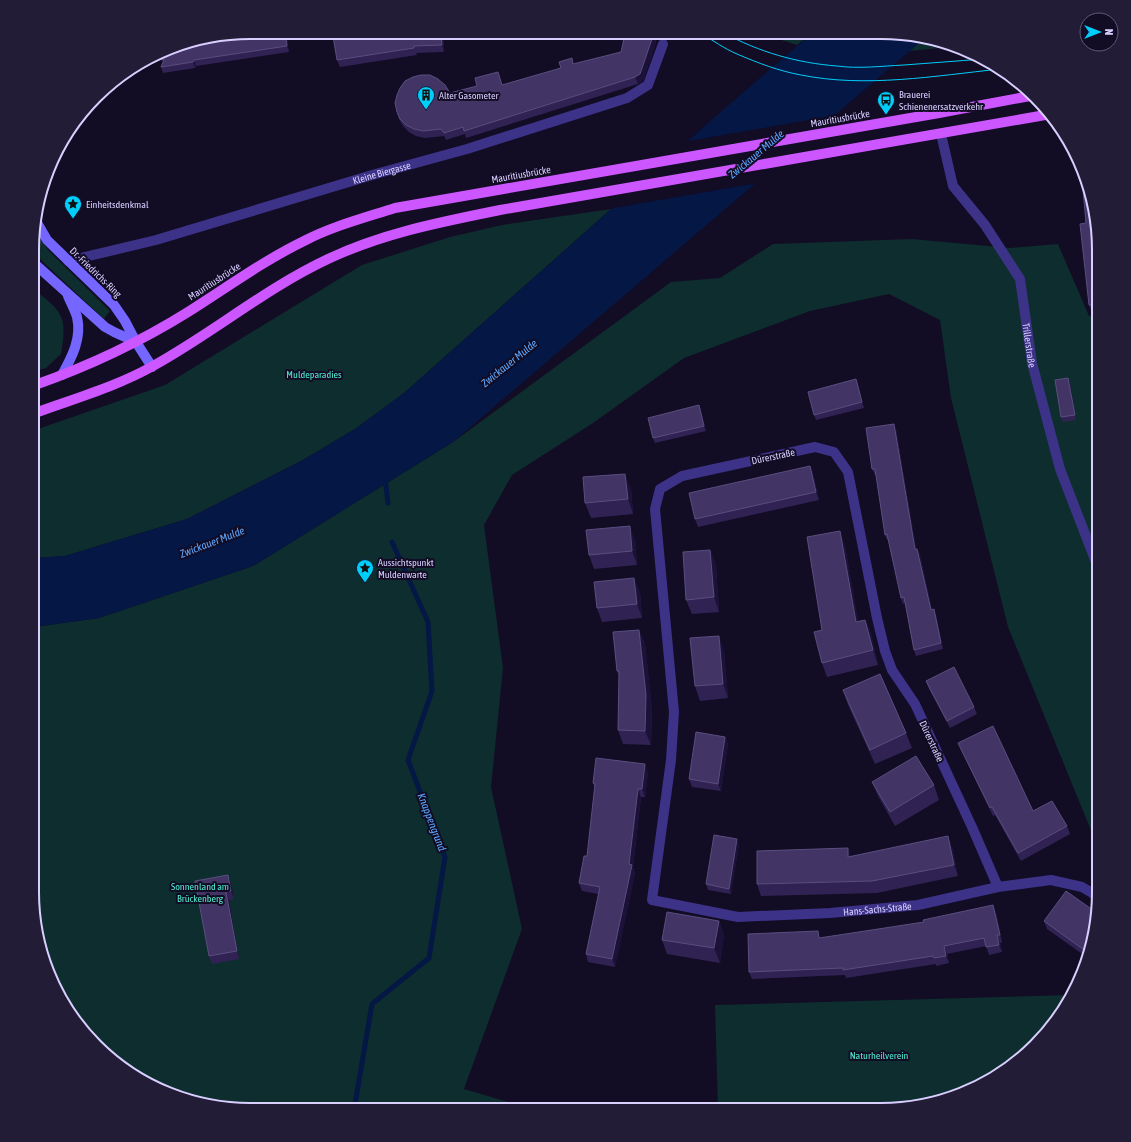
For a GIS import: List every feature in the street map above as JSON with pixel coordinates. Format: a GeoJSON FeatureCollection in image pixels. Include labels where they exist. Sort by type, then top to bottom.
{"type":"FeatureCollection","features":[{"type":"Feature","properties":{"kind":"main road","name":"Mauritiusbrücke"},"geometry":{"type":"LineString","coordinates":[[136,342],[304,241],[349,222],[395,208],[1026,97]]}},
{"type":"Feature","properties":{"kind":"main road"},"geometry":{"type":"LineString","coordinates":[[39,412],[114,384],[152,367],[197,340],[266,294],[328,259],[361,244],[395,233],[500,210],[1043,115]]}},
{"type":"Feature","properties":{"kind":"main road","name":"Dr.-Friedrichs-Ring"},"geometry":{"type":"LineString","coordinates":[[40,228],[47,240],[114,305],[152,367]]}},
{"type":"Feature","properties":{"kind":"main road"},"geometry":{"type":"LineString","coordinates":[[39,267],[105,327],[136,342]]}},
{"type":"Feature","properties":{"kind":"main road"},"geometry":{"type":"LineString","coordinates":[[62,376],[72,356],[79,336],[77,316],[68,294]]}},
{"type":"Feature","properties":{"kind":"main road"},"geometry":{"type":"LineString","coordinates":[[39,384],[62,376],[136,342]]}},
{"type":"Feature","properties":{"kind":"street","name":"Kleine Biergasse"},"geometry":{"type":"LineString","coordinates":[[68,261],[156,240],[372,175],[467,149],[627,98],[648,85],[664,44]]}},
{"type":"Feature","properties":{"kind":"street","name":"Trillerstraße"},"geometry":{"type":"LineString","coordinates":[[941,134],[953,186],[985,225],[1020,279],[1032,363],[1060,469],[1092,554]]}},
{"type":"Feature","properties":{"kind":"street","name":"Dürerstraße"},"geometry":{"type":"LineString","coordinates":[[652,900],[671,760],[674,712],[655,509],[660,489],[682,476],[815,447],[834,452],[848,472],[877,618],[889,664],[915,704],[998,887]]}},
{"type":"Feature","properties":{"kind":"street","name":"Hans-Sachs-Straße"},"geometry":{"type":"LineString","coordinates":[[652,900],[738,917],[830,913],[918,905],[998,887],[1051,880],[1082,887],[1092,893]]}},
{"type":"Feature","properties":{"kind":"green space"},"geometry":{"type":"Polygon","coordinates":[[[778,39],[805,39],[797,45],[778,39]]]}},
{"type":"Feature","properties":{"kind":"green space"},"geometry":{"type":"Polygon","coordinates":[[[919,43],[942,48],[909,51],[919,43]]]}},
{"type":"Feature","properties":{"kind":"green space","name":"Muldeparadies"},"geometry":{"type":"Polygon","coordinates":[[[611,209],[404,393],[355,429],[303,460],[187,519],[65,556],[39,558],[39,429],[165,385],[362,265],[450,237],[502,225],[611,209]]]}},
{"type":"Feature","properties":{"kind":"green space"},"geometry":{"type":"Polygon","coordinates":[[[39,238],[49,251],[110,311],[104,319],[39,257],[39,238]]]}},
{"type":"Feature","properties":{"kind":"green space","name":"Sonnenland am Brückenberg"},"geometry":{"type":"Polygon","coordinates":[[[912,239],[1010,248],[1058,244],[1089,316],[1092,316],[1092,833],[1008,627],[951,398],[940,320],[889,294],[810,311],[684,358],[593,423],[512,475],[484,525],[503,668],[491,787],[522,929],[464,1089],[511,1103],[236,1103],[195,1096],[169,1087],[144,1075],[111,1051],[91,1031],[67,998],[50,960],[43,933],[39,906],[39,626],[99,618],[253,566],[453,442],[671,282],[720,278],[773,244],[912,239]]]}},
{"type":"Feature","properties":{"kind":"green space"},"geometry":{"type":"Polygon","coordinates":[[[39,294],[58,311],[63,324],[64,332],[61,354],[46,368],[39,370],[39,294]]]}},
{"type":"Feature","properties":{"kind":"green space","name":"Naturheilverein"},"geometry":{"type":"Polygon","coordinates":[[[1065,995],[1040,1031],[1020,1051],[987,1075],[962,1087],[936,1096],[895,1103],[718,1103],[715,1005],[1065,995]]]}},
{"type":"Feature","properties":{"kind":"water","name":"Zwickauer Mulde"},"geometry":{"type":"Polygon","coordinates":[[[805,39],[895,39],[920,43],[453,442],[253,566],[99,618],[39,626],[39,558],[65,556],[187,519],[303,460],[355,429],[404,393],[716,116],[805,39]]]}},
{"type":"Feature","properties":{"kind":"pier"},"geometry":{"type":"Polygon","coordinates":[[[837,115],[758,183],[608,209],[683,142],[837,115]]]}},
{"type":"Feature","properties":{"kind":"building"},"geometry":{"type":"Polygon","coordinates":[[[236,39],[286,39],[287,46],[194,60],[193,62],[161,67],[164,60],[161,59],[195,46],[236,39]]]}},
{"type":"Feature","properties":{"kind":"building"},"geometry":{"type":"Polygon","coordinates":[[[334,39],[442,39],[442,45],[414,46],[414,48],[337,60],[334,39]]]}},
{"type":"Feature","properties":{"kind":"building"},"geometry":{"type":"Polygon","coordinates":[[[624,39],[652,39],[640,74],[635,77],[464,131],[463,127],[444,133],[441,129],[423,131],[414,129],[406,125],[400,119],[397,112],[395,103],[400,88],[405,81],[413,77],[430,75],[445,85],[450,93],[477,86],[475,78],[498,72],[502,85],[561,68],[559,62],[572,58],[573,64],[621,52],[624,39]]]}},
{"type":"Feature","properties":{"kind":"building"},"geometry":{"type":"Polygon","coordinates":[[[1083,188],[1092,236],[1092,305],[1089,305],[1080,224],[1086,223],[1083,188]]]}},
{"type":"Feature","properties":{"kind":"building"},"geometry":{"type":"Polygon","coordinates":[[[1068,378],[1075,415],[1061,417],[1055,380],[1068,378]]]}},
{"type":"Feature","properties":{"kind":"building"},"geometry":{"type":"Polygon","coordinates":[[[856,379],[862,402],[814,415],[808,392],[856,379]]]}},
{"type":"Feature","properties":{"kind":"building"},"geometry":{"type":"Polygon","coordinates":[[[699,405],[704,426],[653,438],[648,418],[699,405]]]}},
{"type":"Feature","properties":{"kind":"building"},"geometry":{"type":"Polygon","coordinates":[[[894,424],[915,549],[917,549],[931,610],[934,609],[941,643],[914,650],[904,597],[901,598],[887,534],[885,535],[875,469],[872,469],[866,428],[894,424]]]}},
{"type":"Feature","properties":{"kind":"building"},"geometry":{"type":"Polygon","coordinates":[[[810,466],[816,492],[695,519],[689,493],[810,466]]]}},
{"type":"Feature","properties":{"kind":"building"},"geometry":{"type":"Polygon","coordinates":[[[625,474],[628,499],[585,503],[583,477],[625,474]]]}},
{"type":"Feature","properties":{"kind":"building"},"geometry":{"type":"Polygon","coordinates":[[[630,526],[632,551],[589,555],[586,530],[630,526]]]}},
{"type":"Feature","properties":{"kind":"building"},"geometry":{"type":"Polygon","coordinates":[[[840,531],[856,622],[865,620],[873,650],[822,663],[814,632],[822,630],[807,537],[840,531]]]}},
{"type":"Feature","properties":{"kind":"building"},"geometry":{"type":"Polygon","coordinates":[[[710,550],[714,597],[686,600],[683,552],[710,550]]]}},
{"type":"Feature","properties":{"kind":"building"},"geometry":{"type":"Polygon","coordinates":[[[634,578],[637,604],[597,608],[594,582],[634,578]]]}},
{"type":"Feature","properties":{"kind":"building"},"geometry":{"type":"Polygon","coordinates":[[[639,630],[646,695],[645,731],[618,730],[619,671],[617,671],[613,632],[639,630]]]}},
{"type":"Feature","properties":{"kind":"building"},"geometry":{"type":"Polygon","coordinates":[[[719,636],[723,684],[695,686],[690,638],[719,636]]]}},
{"type":"Feature","properties":{"kind":"building"},"geometry":{"type":"Polygon","coordinates":[[[954,667],[974,707],[947,721],[926,681],[954,667]]]}},
{"type":"Feature","properties":{"kind":"building"},"geometry":{"type":"Polygon","coordinates":[[[880,674],[906,733],[870,750],[843,690],[880,674]]]}},
{"type":"Feature","properties":{"kind":"building"},"geometry":{"type":"Polygon","coordinates":[[[993,726],[1033,811],[1052,801],[1067,826],[1018,853],[992,807],[990,808],[958,743],[993,726]]]}},
{"type":"Feature","properties":{"kind":"building"},"geometry":{"type":"Polygon","coordinates":[[[696,732],[725,737],[718,784],[689,779],[696,732]]]}},
{"type":"Feature","properties":{"kind":"building"},"geometry":{"type":"Polygon","coordinates":[[[916,756],[934,785],[890,812],[872,782],[916,756]]]}},
{"type":"Feature","properties":{"kind":"building"},"geometry":{"type":"Polygon","coordinates":[[[596,758],[645,764],[642,789],[638,789],[629,864],[632,865],[612,959],[586,954],[600,887],[579,883],[584,856],[587,856],[595,784],[593,783],[596,758]]]}},
{"type":"Feature","properties":{"kind":"building"},"geometry":{"type":"Polygon","coordinates":[[[714,835],[737,839],[729,889],[706,884],[714,835]]]}},
{"type":"Feature","properties":{"kind":"building"},"geometry":{"type":"Polygon","coordinates":[[[948,836],[954,865],[872,881],[757,884],[757,851],[848,848],[848,857],[948,836]]]}},
{"type":"Feature","properties":{"kind":"building"},"geometry":{"type":"Polygon","coordinates":[[[228,875],[231,891],[226,892],[237,951],[209,956],[195,881],[228,875]]]}},
{"type":"Feature","properties":{"kind":"building"},"geometry":{"type":"Polygon","coordinates":[[[1066,891],[1092,909],[1084,950],[1084,950],[1044,921],[1066,891]]]}},
{"type":"Feature","properties":{"kind":"building"},"geometry":{"type":"Polygon","coordinates":[[[993,905],[1000,935],[997,935],[999,945],[986,947],[984,938],[944,946],[946,956],[934,958],[933,956],[843,970],[843,968],[749,972],[748,934],[818,931],[819,938],[924,922],[923,920],[993,905]]]}},
{"type":"Feature","properties":{"kind":"building"},"geometry":{"type":"Polygon","coordinates":[[[667,912],[719,921],[714,948],[662,940],[667,912]]]}},
{"type":"Feature","properties":{"kind":"waterway","name":"Knappengrund"},"geometry":{"type":"LineString","coordinates":[[385,478],[388,503]]}},
{"type":"Feature","properties":{"kind":"waterway","name":"Knappengrund"},"geometry":{"type":"LineString","coordinates":[[355,1103],[372,1004],[429,958],[445,857],[408,760],[432,691],[428,622],[392,542]]}},
{"type":"Feature","properties":{"kind":"tram line"},"geometry":{"type":"LineString","coordinates":[[711,39],[732,52],[761,64],[801,75],[826,79],[850,81],[900,80],[992,70]]}},
{"type":"Feature","properties":{"kind":"tram line"},"geometry":{"type":"LineString","coordinates":[[735,39],[779,56],[807,62],[845,67],[879,67],[972,60]]}},
{"type":"Feature","properties":{"kind":"place","name":"Alter Gasometer"},"geometry":{"type":"Point","coordinates":[426,110]}},
{"type":"Feature","properties":{"kind":"place","name":"Brauerei Schienenersatzverkehr"},"geometry":{"type":"Point","coordinates":[886,115]}},
{"type":"Feature","properties":{"kind":"place","name":"Einheitsdenkmal"},"geometry":{"type":"Point","coordinates":[73,219]}},
{"type":"Feature","properties":{"kind":"place","name":"Aussichtspunkt Muldenwarte"},"geometry":{"type":"Point","coordinates":[365,583]}}]}
